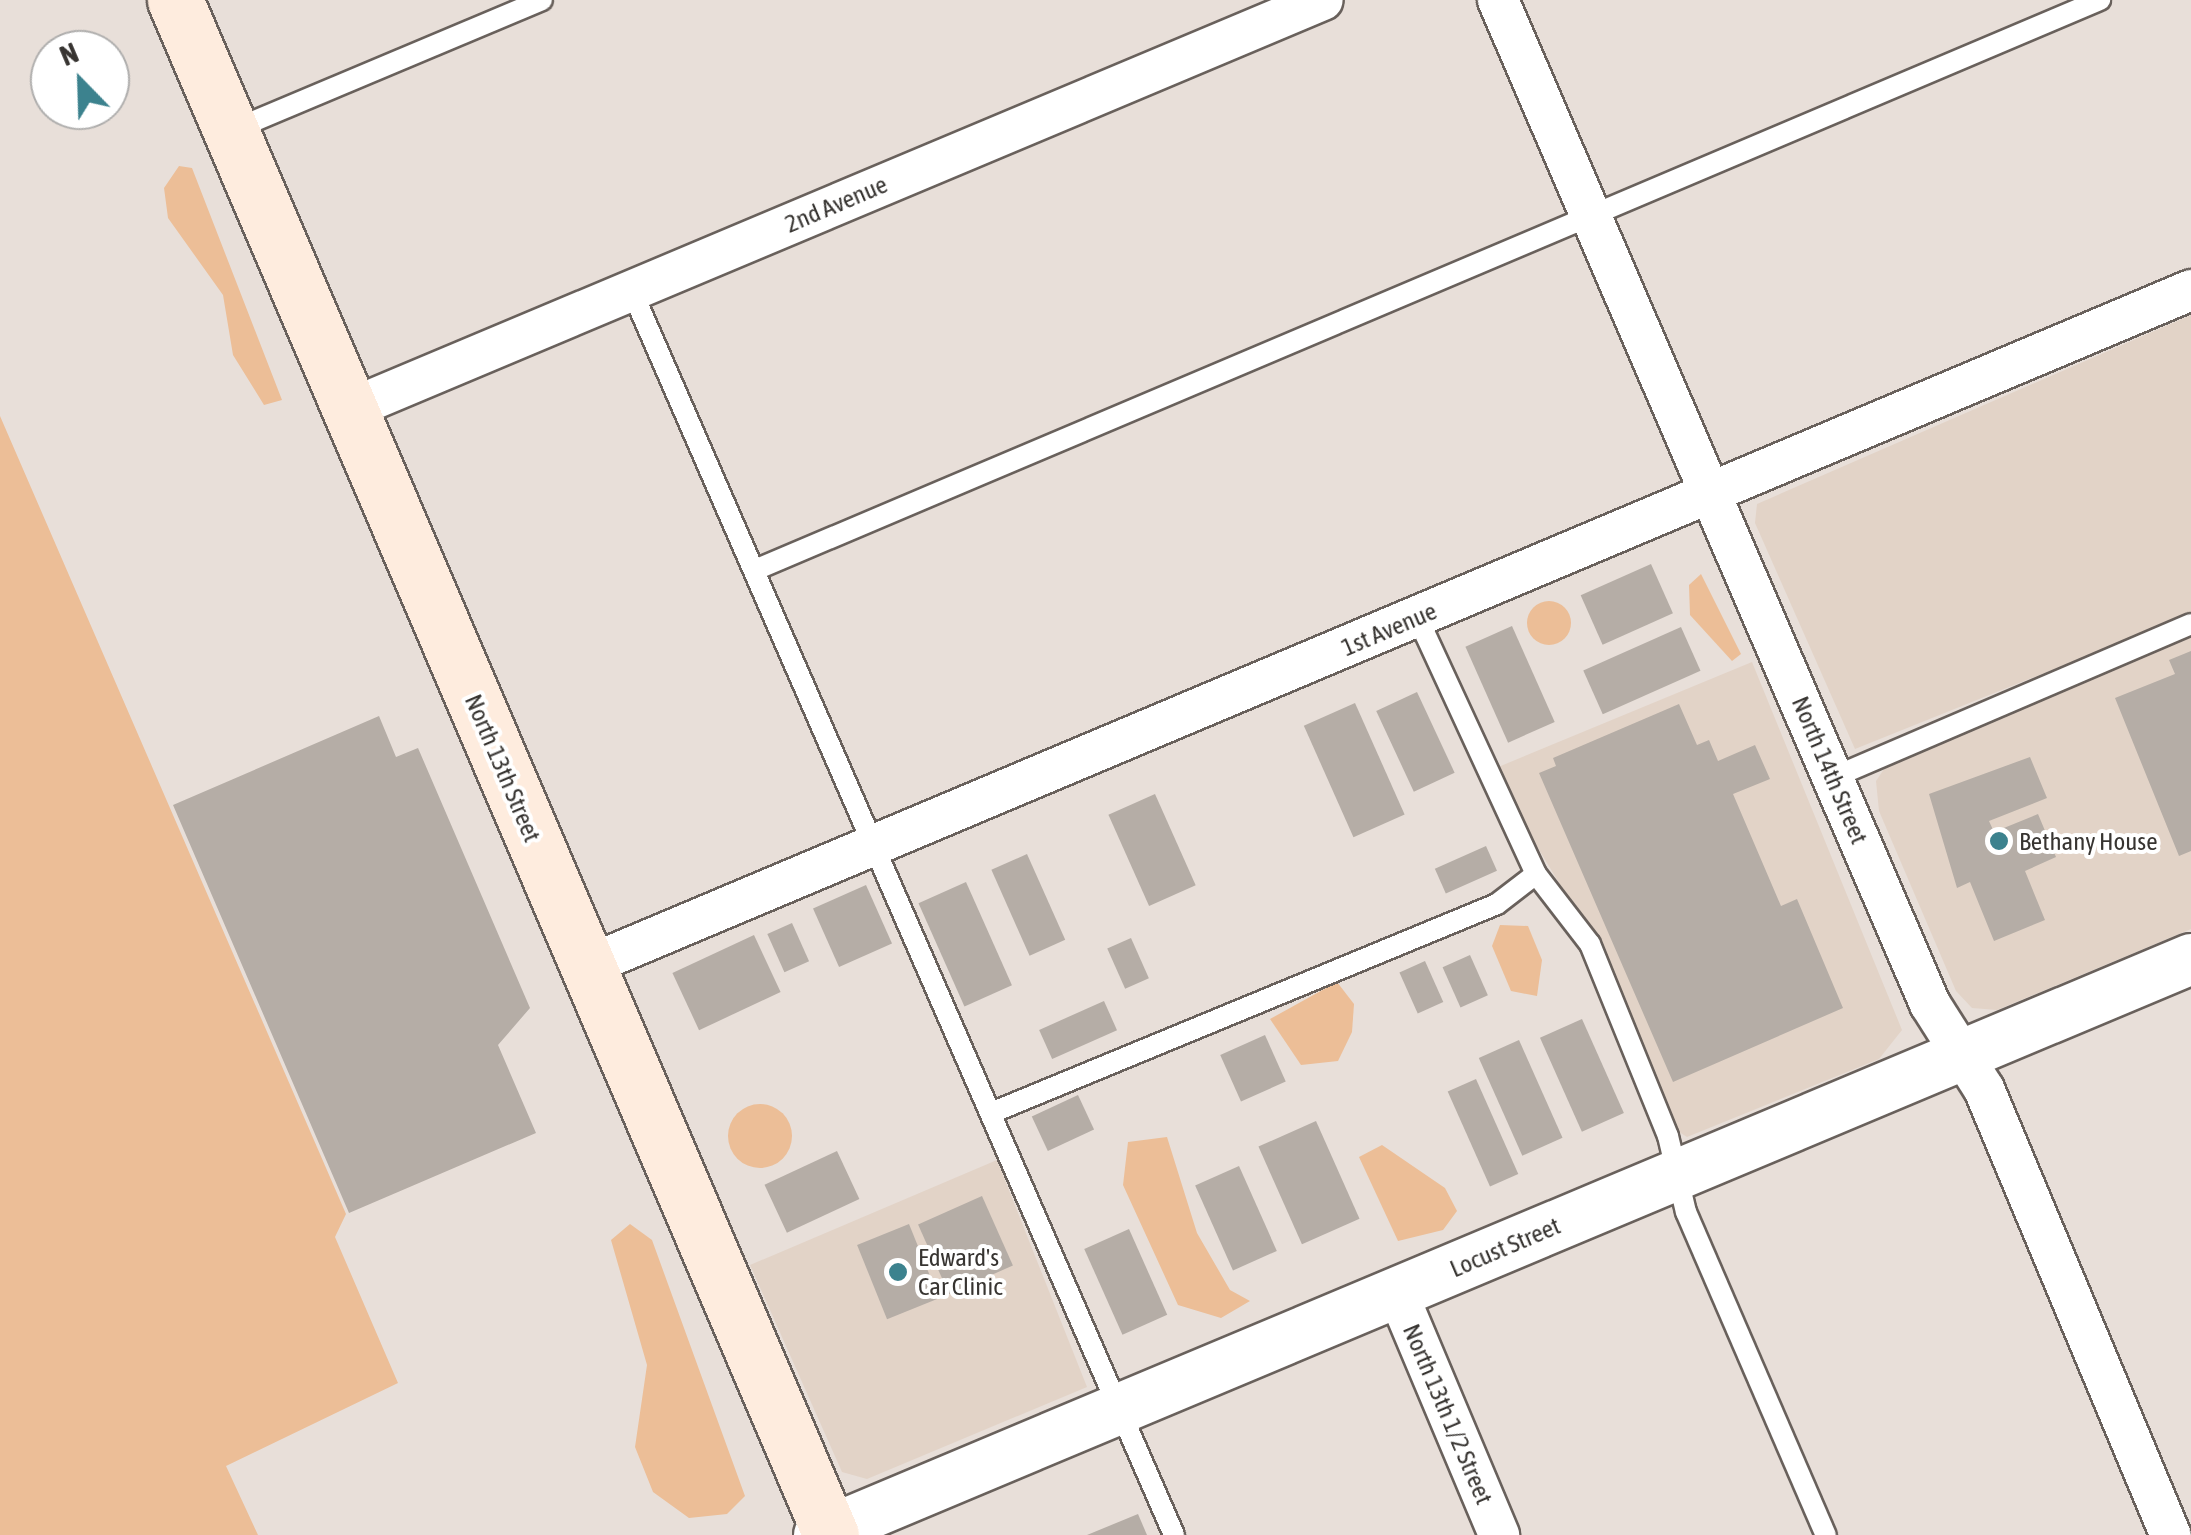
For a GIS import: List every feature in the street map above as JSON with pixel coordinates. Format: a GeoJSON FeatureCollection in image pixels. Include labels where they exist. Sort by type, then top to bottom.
{"type":"FeatureCollection","features":[{"type":"Feature","properties":{"kind":"main road","name":"North 13th Street"},"geometry":{"type":"LineString","coordinates":[[175,0],[826,1534]]}},
{"type":"Feature","properties":{"kind":"street","name":"2nd Avenue"},"geometry":{"type":"LineString","coordinates":[[350,409],[1322,0]]}},
{"type":"Feature","properties":{"kind":"street","name":"North 14th Street"},"geometry":{"type":"LineString","coordinates":[[1498,0],[1930,1004],[1964,1054],[2171,1535]]}},
{"type":"Feature","properties":{"kind":"street","name":"1st Avenue"},"geometry":{"type":"LineString","coordinates":[[587,966],[2191,290]]}},
{"type":"Feature","properties":{"kind":"street","name":"Locust Street"},"geometry":{"type":"LineString","coordinates":[[826,1534],[2191,958]]}},
{"type":"Feature","properties":{"kind":"street","name":"North 13th 1/2 Street"},"geometry":{"type":"LineString","coordinates":[[1397,1292],[1499,1535]]}},
{"type":"Feature","properties":{"kind":"lane"},"geometry":{"type":"LineString","coordinates":[[231,131],[542,0]]}},
{"type":"Feature","properties":{"kind":"lane"},"geometry":{"type":"LineString","coordinates":[[755,570],[2100,0]]}},
{"type":"Feature","properties":{"kind":"lane"},"geometry":{"type":"LineString","coordinates":[[631,289],[991,1113],[1116,1410],[1174,1535]]}},
{"type":"Feature","properties":{"kind":"lane"},"geometry":{"type":"LineString","coordinates":[[1418,617],[1536,874],[1590,944],[1677,1175],[1826,1535]]}},
{"type":"Feature","properties":{"kind":"lane"},"geometry":{"type":"LineString","coordinates":[[1834,777],[2191,624]]}},
{"type":"Feature","properties":{"kind":"lane"},"geometry":{"type":"LineString","coordinates":[[991,1113],[1497,904],[1536,874]]}},
{"type":"Feature","properties":{"kind":"shaded area"},"geometry":{"type":"Polygon","coordinates":[[[179,166],[192,168],[282,400],[264,405],[233,355],[223,295],[168,218],[164,188],[179,166]]]}},
{"type":"Feature","properties":{"kind":"shaded area"},"geometry":{"type":"Polygon","coordinates":[[[2191,315],[2191,614],[1855,749],[1755,523],[1757,504],[2191,315]]]}},
{"type":"Feature","properties":{"kind":"shaded area"},"geometry":{"type":"Polygon","coordinates":[[[0,416],[346,1214],[335,1237],[398,1383],[226,1466],[258,1535],[0,1535],[0,416]]]}},
{"type":"Feature","properties":{"kind":"shaded area"},"geometry":{"type":"Polygon","coordinates":[[[1701,574],[1741,654],[1732,661],[1690,615],[1689,585],[1701,574]]]}},
{"type":"Feature","properties":{"kind":"shaded area"},"geometry":{"type":"Polygon","coordinates":[[[1549,601],[1565,607],[1571,623],[1565,639],[1549,645],[1533,639],[1527,623],[1533,607],[1549,601]]]}},
{"type":"Feature","properties":{"kind":"shaded area"},"geometry":{"type":"Polygon","coordinates":[[[2191,634],[2191,929],[1997,1010],[1972,1008],[1956,991],[1879,811],[1876,781],[1886,766],[2191,634]]]}},
{"type":"Feature","properties":{"kind":"shaded area"},"geometry":{"type":"Polygon","coordinates":[[[1752,662],[1902,1030],[1879,1059],[1687,1137],[1676,1130],[1594,941],[1491,770],[1752,662]]]}},
{"type":"Feature","properties":{"kind":"shaded area"},"geometry":{"type":"Polygon","coordinates":[[[1500,925],[1528,926],[1542,960],[1537,996],[1511,991],[1492,946],[1500,925]]]}},
{"type":"Feature","properties":{"kind":"shaded area"},"geometry":{"type":"Polygon","coordinates":[[[1337,982],[1354,1004],[1352,1032],[1338,1061],[1301,1065],[1270,1019],[1337,982]]]}},
{"type":"Feature","properties":{"kind":"shaded area"},"geometry":{"type":"Polygon","coordinates":[[[760,1104],[782,1114],[792,1136],[782,1158],[760,1168],[738,1158],[728,1136],[738,1114],[760,1104]]]}},
{"type":"Feature","properties":{"kind":"shaded area"},"geometry":{"type":"Polygon","coordinates":[[[1167,1137],[1197,1233],[1230,1290],[1250,1301],[1221,1318],[1178,1305],[1123,1185],[1128,1142],[1167,1137]]]}},
{"type":"Feature","properties":{"kind":"shaded area"},"geometry":{"type":"Polygon","coordinates":[[[1382,1145],[1445,1188],[1457,1211],[1443,1230],[1398,1241],[1359,1157],[1382,1145]]]}},
{"type":"Feature","properties":{"kind":"shaded area"},"geometry":{"type":"Polygon","coordinates":[[[997,1160],[1087,1387],[867,1479],[842,1472],[750,1265],[997,1160]]]}},
{"type":"Feature","properties":{"kind":"shaded area"},"geometry":{"type":"Polygon","coordinates":[[[630,1224],[652,1240],[745,1496],[727,1514],[689,1518],[653,1492],[635,1447],[647,1365],[611,1240],[630,1224]]]}},
{"type":"Feature","properties":{"kind":"building"},"geometry":{"type":"Polygon","coordinates":[[[1651,564],[1673,613],[1603,645],[1581,595],[1651,564]]]}},
{"type":"Feature","properties":{"kind":"building"},"geometry":{"type":"Polygon","coordinates":[[[1512,626],[1555,722],[1508,743],[1465,647],[1512,626]]]}},
{"type":"Feature","properties":{"kind":"building"},"geometry":{"type":"Polygon","coordinates":[[[1681,627],[1701,671],[1603,714],[1583,671],[1681,627]]]}},
{"type":"Feature","properties":{"kind":"building"},"geometry":{"type":"Polygon","coordinates":[[[2191,651],[2191,851],[2179,856],[2115,698],[2175,674],[2169,660],[2191,651]]]}},
{"type":"Feature","properties":{"kind":"building"},"geometry":{"type":"Polygon","coordinates":[[[1417,692],[1455,773],[1414,792],[1376,711],[1417,692]]]}},
{"type":"Feature","properties":{"kind":"building"},"geometry":{"type":"Polygon","coordinates":[[[1355,703],[1405,814],[1353,837],[1304,726],[1355,703]]]}},
{"type":"Feature","properties":{"kind":"building"},"geometry":{"type":"Polygon","coordinates":[[[1679,704],[1697,745],[1709,740],[1718,761],[1755,745],[1770,779],[1733,794],[1781,906],[1797,899],[1843,1008],[1673,1082],[1539,773],[1556,766],[1553,758],[1679,704]]]}},
{"type":"Feature","properties":{"kind":"building"},"geometry":{"type":"Polygon","coordinates":[[[379,716],[396,757],[418,748],[530,1008],[498,1045],[536,1133],[349,1213],[173,805],[379,716]]]}},
{"type":"Feature","properties":{"kind":"building","name":"Bethany House"},"geometry":{"type":"Polygon","coordinates":[[[2030,757],[2047,798],[1989,821],[1994,832],[2038,814],[2056,857],[2025,871],[2045,920],[1994,941],[1970,882],[1957,888],[1929,794],[2030,757]]]}},
{"type":"Feature","properties":{"kind":"building"},"geometry":{"type":"Polygon","coordinates":[[[1155,794],[1196,885],[1149,906],[1108,815],[1155,794]]]}},
{"type":"Feature","properties":{"kind":"building"},"geometry":{"type":"Polygon","coordinates":[[[1486,846],[1497,871],[1446,893],[1435,869],[1486,846]]]}},
{"type":"Feature","properties":{"kind":"building"},"geometry":{"type":"Polygon","coordinates":[[[1027,854],[1065,940],[1030,956],[991,870],[1027,854]]]}},
{"type":"Feature","properties":{"kind":"building"},"geometry":{"type":"Polygon","coordinates":[[[966,882],[1012,985],[964,1006],[918,903],[966,882]]]}},
{"type":"Feature","properties":{"kind":"building"},"geometry":{"type":"Polygon","coordinates":[[[866,885],[892,943],[839,967],[813,909],[866,885]]]}},
{"type":"Feature","properties":{"kind":"building"},"geometry":{"type":"Polygon","coordinates":[[[792,923],[809,961],[784,972],[767,934],[792,923]]]}},
{"type":"Feature","properties":{"kind":"building"},"geometry":{"type":"Polygon","coordinates":[[[754,935],[781,992],[699,1030],[672,973],[754,935]]]}},
{"type":"Feature","properties":{"kind":"building"},"geometry":{"type":"Polygon","coordinates":[[[1131,938],[1149,978],[1125,989],[1107,949],[1131,938]]]}},
{"type":"Feature","properties":{"kind":"building"},"geometry":{"type":"Polygon","coordinates":[[[1470,955],[1488,995],[1460,1007],[1443,967],[1470,955]]]}},
{"type":"Feature","properties":{"kind":"building"},"geometry":{"type":"Polygon","coordinates":[[[1425,961],[1443,1002],[1418,1013],[1399,972],[1425,961]]]}},
{"type":"Feature","properties":{"kind":"building"},"geometry":{"type":"Polygon","coordinates":[[[1104,1001],[1117,1030],[1052,1059],[1039,1030],[1104,1001]]]}},
{"type":"Feature","properties":{"kind":"building"},"geometry":{"type":"Polygon","coordinates":[[[1582,1019],[1624,1113],[1582,1132],[1540,1038],[1582,1019]]]}},
{"type":"Feature","properties":{"kind":"building"},"geometry":{"type":"Polygon","coordinates":[[[1265,1035],[1286,1082],[1241,1102],[1220,1055],[1265,1035]]]}},
{"type":"Feature","properties":{"kind":"building"},"geometry":{"type":"Polygon","coordinates":[[[1519,1040],[1563,1138],[1522,1156],[1479,1058],[1519,1040]]]}},
{"type":"Feature","properties":{"kind":"building"},"geometry":{"type":"Polygon","coordinates":[[[1476,1079],[1518,1174],[1490,1187],[1448,1092],[1476,1079]]]}},
{"type":"Feature","properties":{"kind":"building"},"geometry":{"type":"Polygon","coordinates":[[[1078,1095],[1094,1129],[1048,1151],[1032,1117],[1078,1095]]]}},
{"type":"Feature","properties":{"kind":"building"},"geometry":{"type":"Polygon","coordinates":[[[1316,1121],[1360,1219],[1302,1244],[1258,1147],[1316,1121]]]}},
{"type":"Feature","properties":{"kind":"building"},"geometry":{"type":"Polygon","coordinates":[[[837,1151],[859,1199],[787,1233],[764,1185],[837,1151]]]}},
{"type":"Feature","properties":{"kind":"building"},"geometry":{"type":"Polygon","coordinates":[[[1239,1166],[1277,1251],[1233,1270],[1195,1186],[1239,1166]]]}},
{"type":"Feature","properties":{"kind":"building"},"geometry":{"type":"Polygon","coordinates":[[[982,1196],[1013,1265],[949,1294],[918,1224],[982,1196]]]}},
{"type":"Feature","properties":{"kind":"building","name":"Edward's Car Clinic"},"geometry":{"type":"Polygon","coordinates":[[[909,1224],[939,1298],[887,1319],[857,1245],[909,1224]]]}},
{"type":"Feature","properties":{"kind":"building"},"geometry":{"type":"Polygon","coordinates":[[[1129,1229],[1167,1315],[1122,1335],[1084,1249],[1129,1229]]]}},
{"type":"Feature","properties":{"kind":"building"},"geometry":{"type":"Polygon","coordinates":[[[1138,1514],[1147,1535],[1087,1535],[1138,1514]]]}},
{"type":"Feature","properties":{"kind":"place","name":"Bethany House"},"geometry":{"type":"Point","coordinates":[1999,841]}},
{"type":"Feature","properties":{"kind":"place","name":"Edward's Car Clinic"},"geometry":{"type":"Point","coordinates":[898,1272]}}]}
